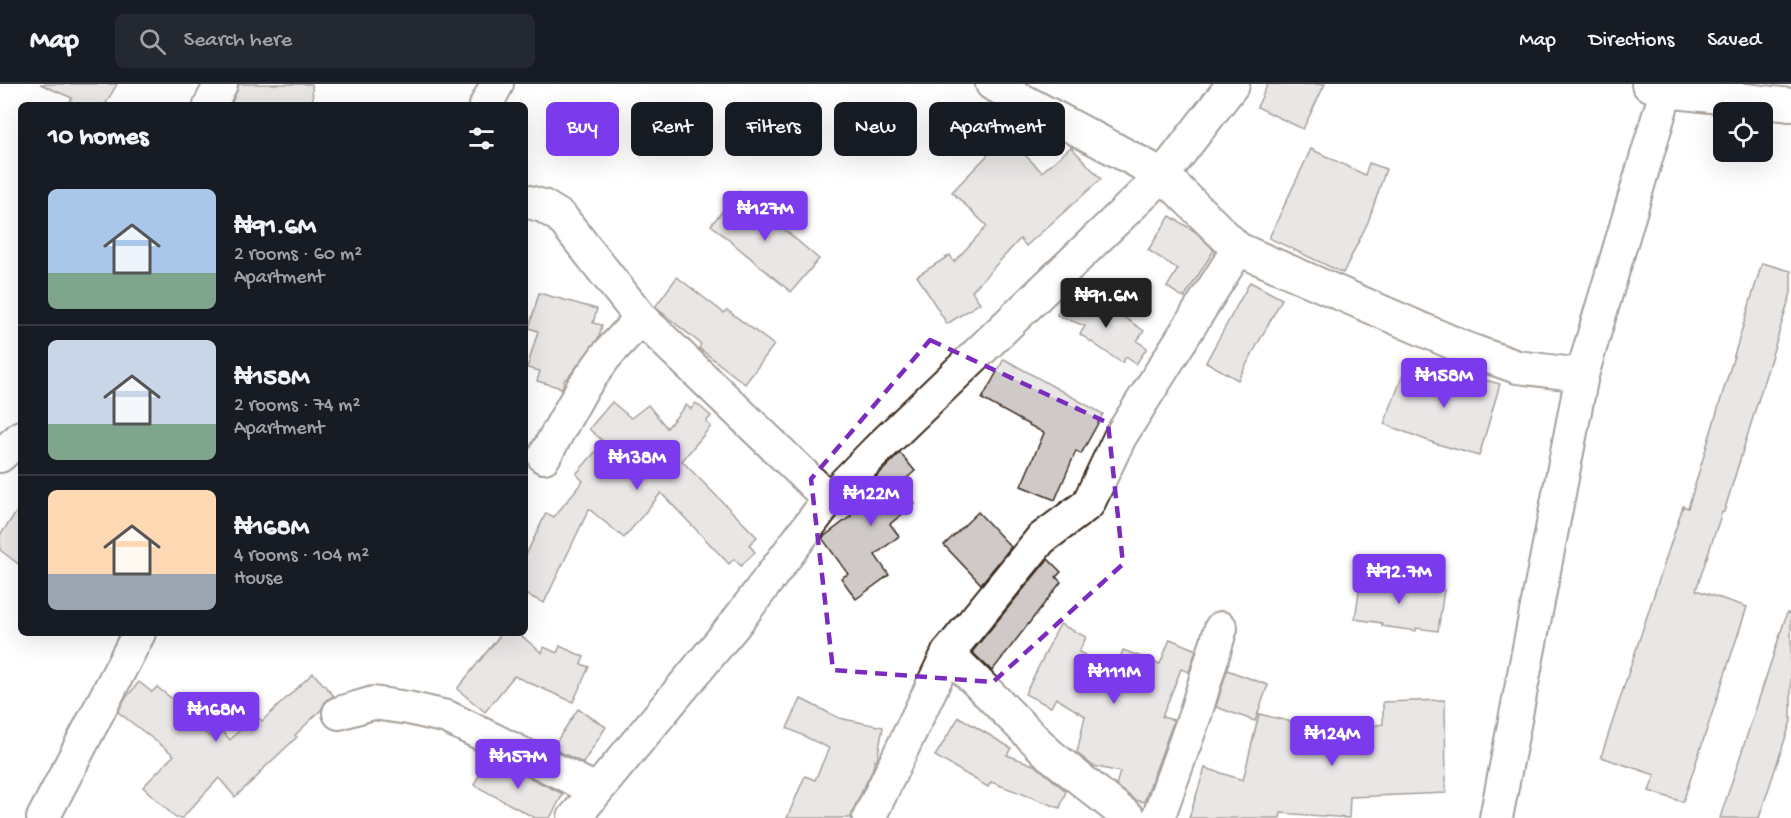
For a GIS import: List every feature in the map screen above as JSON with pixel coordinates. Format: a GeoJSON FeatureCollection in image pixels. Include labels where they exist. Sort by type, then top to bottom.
{"type":"FeatureCollection","features":[{"type":"Feature","properties":{"kind":"street"},"geometry":{"type":"LineString","coordinates":[[212,102],[221,84]]}},
{"type":"Feature","properties":{"kind":"street"},"geometry":{"type":"LineString","coordinates":[[488,102],[497,84]]}},
{"type":"Feature","properties":{"kind":"street"},"geometry":{"type":"LineString","coordinates":[[992,84],[1163,175],[1238,249],[1467,349],[1517,367],[1582,375]]}},
{"type":"Feature","properties":{"kind":"street"},"geometry":{"type":"LineString","coordinates":[[574,818],[735,624],[829,499],[1163,175],[1233,84]]}},
{"type":"Feature","properties":{"kind":"street"},"geometry":{"type":"LineString","coordinates":[[1497,818],[1582,375],[1657,87],[1791,105]]}},
{"type":"Feature","properties":{"kind":"street"},"geometry":{"type":"LineString","coordinates":[[528,202],[543,206],[561,217],[641,318],[829,499]]}},
{"type":"Feature","properties":{"kind":"street"},"geometry":{"type":"LineString","coordinates":[[869,818],[948,653],[1041,539],[1088,504],[1120,437],[1238,249]]}},
{"type":"Feature","properties":{"kind":"street"},"geometry":{"type":"LineString","coordinates":[[544,457],[588,381],[605,357],[641,318]]}},
{"type":"Feature","properties":{"kind":"street"},"geometry":{"type":"LineString","coordinates":[[0,456],[18,439]]}},
{"type":"Feature","properties":{"kind":"street"},"geometry":{"type":"LineString","coordinates":[[1158,818],[1195,715],[1221,628]]}},
{"type":"Feature","properties":{"kind":"street"},"geometry":{"type":"LineString","coordinates":[[43,818],[137,636]]}},
{"type":"Feature","properties":{"kind":"street"},"geometry":{"type":"LineString","coordinates":[[948,653],[1048,754],[1129,818]]}},
{"type":"Feature","properties":{"kind":"street"},"geometry":{"type":"LineString","coordinates":[[339,714],[373,703],[447,717],[596,790]]}},
{"type":"Feature","properties":{"kind":"highlighted area"},"geometry":{"type":"Polygon","coordinates":[[[930,340],[1108,423],[1123,564],[993,682],[833,670],[811,479],[930,340]]]}},
{"type":"Feature","properties":{"kind":"building"},"geometry":{"type":"Polygon","coordinates":[[[40,84],[117,84],[107,102],[70,102],[72,98],[40,84]]]}},
{"type":"Feature","properties":{"kind":"building"},"geometry":{"type":"Polygon","coordinates":[[[239,84],[312,84],[313,102],[232,102],[239,84]]]}},
{"type":"Feature","properties":{"kind":"building"},"geometry":{"type":"Polygon","coordinates":[[[1268,84],[1325,84],[1303,129],[1257,107],[1268,84]]]}},
{"type":"Feature","properties":{"kind":"building"},"geometry":{"type":"Polygon","coordinates":[[[1071,147],[1101,179],[1026,246],[1020,239],[972,291],[980,303],[947,324],[917,276],[950,255],[954,262],[987,226],[952,192],[987,156],[1026,156],[1042,172],[1061,156],[1065,156],[1065,152],[1071,147]]]}},
{"type":"Feature","properties":{"kind":"building"},"geometry":{"type":"Polygon","coordinates":[[[1311,149],[1365,175],[1369,163],[1386,169],[1368,222],[1343,273],[1269,238],[1311,149]]]}},
{"type":"Feature","properties":{"kind":"building"},"geometry":{"type":"Polygon","coordinates":[[[739,191],[819,259],[791,292],[711,225],[739,191]]]}},
{"type":"Feature","properties":{"kind":"building"},"geometry":{"type":"Polygon","coordinates":[[[1170,216],[1196,232],[1214,250],[1184,298],[1167,287],[1178,269],[1148,250],[1170,216]]]}},
{"type":"Feature","properties":{"kind":"building"},"geometry":{"type":"Polygon","coordinates":[[[1762,263],[1791,271],[1791,293],[1724,512],[1722,512],[1696,590],[1747,607],[1683,802],[1649,791],[1655,775],[1601,757],[1683,506],[1688,508],[1762,263]]]}},
{"type":"Feature","properties":{"kind":"building"},"geometry":{"type":"Polygon","coordinates":[[[677,277],[724,313],[727,310],[774,345],[745,384],[699,348],[701,344],[655,307],[677,277]]]}},
{"type":"Feature","properties":{"kind":"building"},"geometry":{"type":"Polygon","coordinates":[[[1250,282],[1282,299],[1238,380],[1206,362],[1250,282]]]}},
{"type":"Feature","properties":{"kind":"building"},"geometry":{"type":"Polygon","coordinates":[[[539,293],[597,309],[593,323],[602,325],[599,337],[565,379],[562,388],[537,381],[540,371],[528,368],[538,331],[529,328],[539,293]]]}},
{"type":"Feature","properties":{"kind":"building"},"geometry":{"type":"Polygon","coordinates":[[[1065,296],[1098,308],[1102,302],[1144,331],[1137,341],[1147,348],[1136,364],[1126,357],[1122,363],[1080,334],[1085,326],[1057,315],[1065,296]]]}},
{"type":"Feature","properties":{"kind":"building"},"geometry":{"type":"Polygon","coordinates":[[[1004,359],[1103,414],[1081,454],[1076,451],[1055,500],[1021,486],[1044,433],[982,399],[1004,359]]]}},
{"type":"Feature","properties":{"kind":"building"},"geometry":{"type":"Polygon","coordinates":[[[1426,365],[1465,381],[1467,375],[1500,384],[1479,456],[1434,443],[1384,424],[1406,367],[1422,373],[1426,365]]]}},
{"type":"Feature","properties":{"kind":"building"},"geometry":{"type":"Polygon","coordinates":[[[612,402],[631,418],[648,405],[667,428],[686,405],[691,409],[696,403],[711,416],[706,422],[711,426],[682,461],[757,537],[749,545],[755,552],[741,566],[734,559],[729,564],[661,493],[624,538],[589,509],[544,603],[528,595],[528,551],[546,513],[554,517],[583,481],[576,474],[604,442],[589,429],[612,402]]]}},
{"type":"Feature","properties":{"kind":"building"},"geometry":{"type":"Polygon","coordinates":[[[900,453],[915,471],[899,485],[915,504],[890,524],[899,536],[875,555],[889,575],[856,599],[841,578],[848,574],[822,538],[851,516],[845,508],[900,453]]]}},
{"type":"Feature","properties":{"kind":"building"},"geometry":{"type":"Polygon","coordinates":[[[18,510],[18,564],[0,550],[0,535],[18,510]]]}},
{"type":"Feature","properties":{"kind":"building"},"geometry":{"type":"Polygon","coordinates":[[[978,512],[1011,547],[981,584],[944,545],[978,512]]]}},
{"type":"Feature","properties":{"kind":"building"},"geometry":{"type":"Polygon","coordinates":[[[1048,559],[1061,572],[1056,577],[1061,582],[992,671],[972,652],[1048,559]]]}},
{"type":"Feature","properties":{"kind":"building"},"geometry":{"type":"Polygon","coordinates":[[[1361,578],[1444,590],[1438,631],[1416,628],[1416,631],[1355,619],[1361,578]]]}},
{"type":"Feature","properties":{"kind":"building"},"geometry":{"type":"Polygon","coordinates":[[[1787,613],[1791,614],[1791,721],[1759,818],[1720,818],[1787,613]]]}},
{"type":"Feature","properties":{"kind":"building"},"geometry":{"type":"Polygon","coordinates":[[[1060,624],[1086,637],[1079,652],[1115,671],[1123,650],[1160,664],[1170,639],[1196,650],[1189,672],[1181,669],[1162,717],[1174,720],[1144,802],[1135,800],[1116,785],[1120,772],[1093,766],[1077,753],[1085,716],[1056,698],[1051,707],[1025,694],[1060,624]]]}},
{"type":"Feature","properties":{"kind":"building"},"geometry":{"type":"Polygon","coordinates":[[[500,636],[522,636],[542,653],[544,647],[557,653],[560,646],[584,657],[581,664],[589,667],[573,702],[514,676],[485,712],[457,689],[500,636]]]}},
{"type":"Feature","properties":{"kind":"building"},"geometry":{"type":"Polygon","coordinates":[[[1227,670],[1268,685],[1255,721],[1216,707],[1227,670]]]}},
{"type":"Feature","properties":{"kind":"building"},"geometry":{"type":"Polygon","coordinates":[[[313,673],[334,696],[326,700],[321,710],[295,735],[297,737],[235,797],[219,778],[182,818],[176,818],[143,787],[174,755],[118,712],[124,700],[139,682],[152,692],[157,687],[185,709],[181,715],[213,739],[222,731],[230,740],[255,715],[262,721],[313,673]]]}},
{"type":"Feature","properties":{"kind":"building"},"geometry":{"type":"Polygon","coordinates":[[[801,699],[839,718],[883,727],[877,760],[875,760],[851,818],[787,818],[805,776],[815,780],[829,748],[787,728],[801,699]]]}},
{"type":"Feature","properties":{"kind":"building"},"geometry":{"type":"Polygon","coordinates":[[[1445,700],[1446,793],[1350,797],[1349,818],[1281,813],[1280,818],[1189,818],[1205,768],[1243,780],[1259,714],[1297,723],[1292,742],[1383,724],[1383,702],[1445,700]]]}},
{"type":"Feature","properties":{"kind":"building"},"geometry":{"type":"Polygon","coordinates":[[[578,709],[606,727],[583,763],[552,748],[578,709]]]}},
{"type":"Feature","properties":{"kind":"building"},"geometry":{"type":"Polygon","coordinates":[[[959,717],[1011,748],[1007,755],[1036,766],[1066,791],[1060,808],[991,782],[988,787],[935,756],[959,717]]]}},
{"type":"Feature","properties":{"kind":"building"},"geometry":{"type":"Polygon","coordinates":[[[488,757],[563,794],[550,818],[535,818],[474,785],[488,757]]]}}]}
